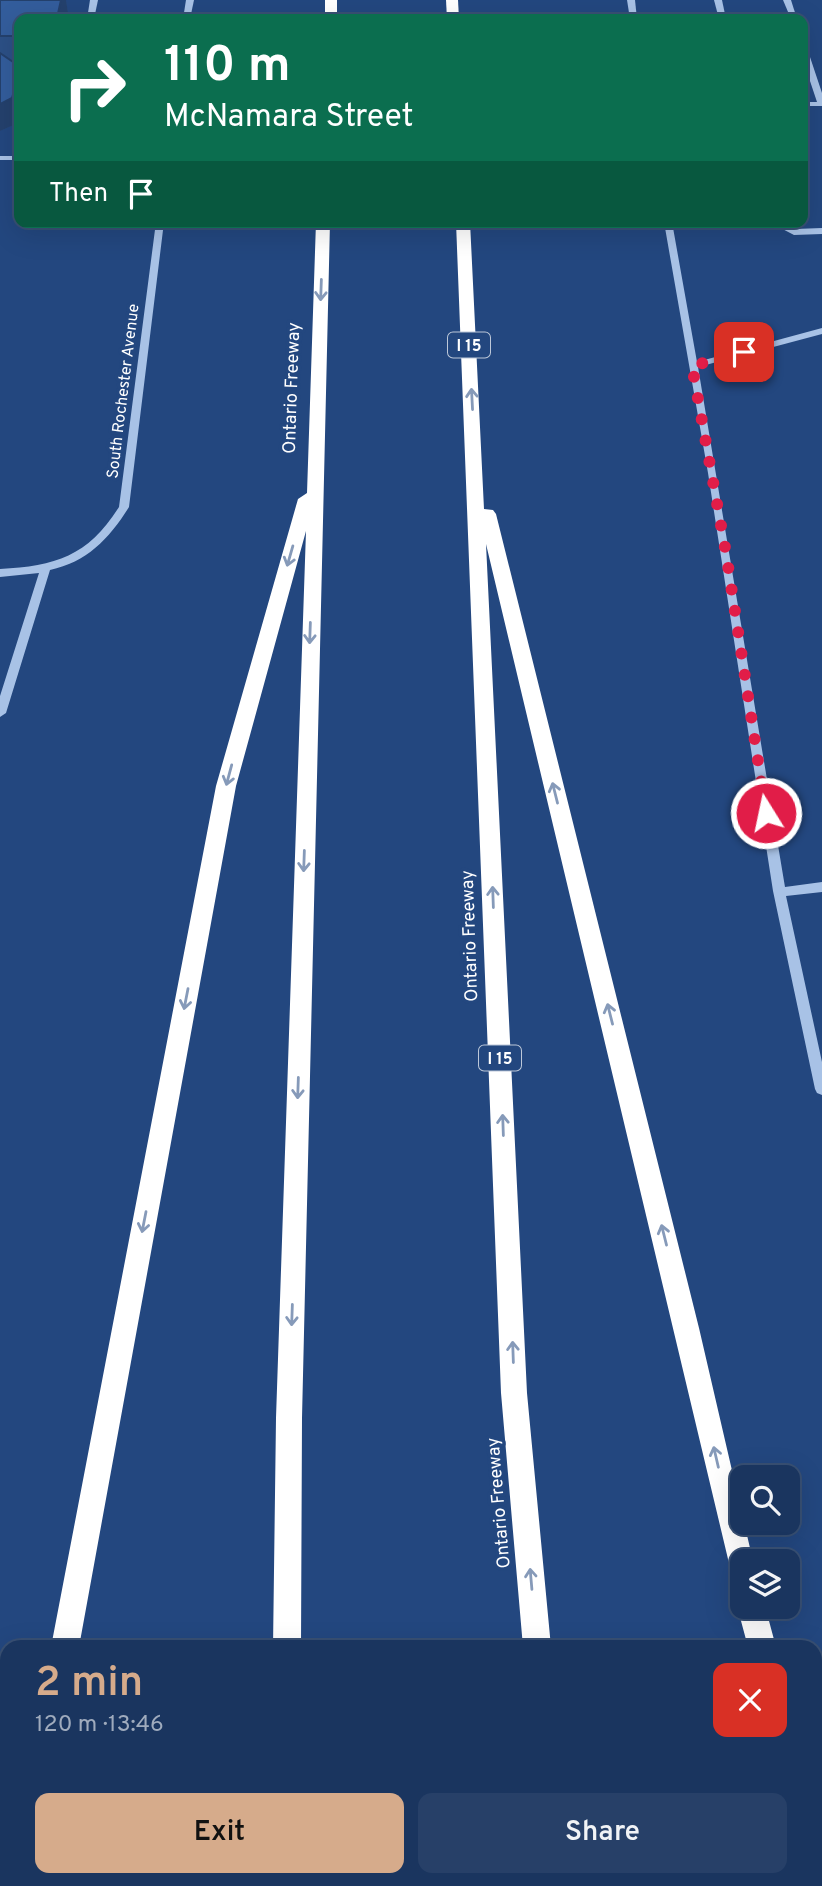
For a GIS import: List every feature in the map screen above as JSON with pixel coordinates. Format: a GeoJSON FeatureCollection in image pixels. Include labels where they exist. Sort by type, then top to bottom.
{"type":"FeatureCollection","features":[{"type":"Feature","properties":{"kind":"highway","name":"Ontario Freeway"},"geometry":{"type":"LineString","coordinates":[[287,1640],[289,1418],[323,228]]}},
{"type":"Feature","properties":{"kind":"highway","name":"Ontario Freeway"},"geometry":{"type":"LineString","coordinates":[[463,228],[514,1394],[536,1640]]}},
{"type":"Feature","properties":{"kind":"highway"},"geometry":{"type":"LineString","coordinates":[[66,1640],[226,786],[315,467]]}},
{"type":"Feature","properties":{"kind":"highway"},"geometry":{"type":"LineString","coordinates":[[475,468],[687,1328],[737,1549]]}},
{"type":"Feature","properties":{"kind":"highway"},"geometry":{"type":"LineString","coordinates":[[754,1619],[760,1640]]}},
{"type":"Feature","properties":{"kind":"street"},"geometry":{"type":"LineString","coordinates":[[808,63],[822,104]]}},
{"type":"Feature","properties":{"kind":"street","name":"South Rochester Avenue"},"geometry":{"type":"LineString","coordinates":[[45,570],[89,552],[111,530],[124,507],[159,228]]}},
{"type":"Feature","properties":{"kind":"street"},"geometry":{"type":"LineString","coordinates":[[669,228],[780,892],[804,1019],[822,1089]]}},
{"type":"Feature","properties":{"kind":"street"},"geometry":{"type":"LineString","coordinates":[[785,228],[794,232],[822,231]]}},
{"type":"Feature","properties":{"kind":"street"},"geometry":{"type":"LineString","coordinates":[[692,366],[822,331]]}},
{"type":"Feature","properties":{"kind":"street"},"geometry":{"type":"LineString","coordinates":[[0,573],[45,570],[0,713]]}},
{"type":"Feature","properties":{"kind":"street"},"geometry":{"type":"LineString","coordinates":[[780,892],[822,887]]}},
{"type":"Feature","properties":{"kind":"building"},"geometry":{"type":"Polygon","coordinates":[[[0,0],[61,0],[58,14],[14,14],[14,36],[0,36],[0,0]]]}},
{"type":"Feature","properties":{"kind":"building"},"geometry":{"type":"Polygon","coordinates":[[[0,53],[14,63],[14,91],[12,98],[0,104],[0,53]]]}},
{"type":"Feature","properties":{"kind":"route"},"geometry":{"type":"LineString","coordinates":[[744,352],[692,366],[726,553],[766,813]]}}]}
